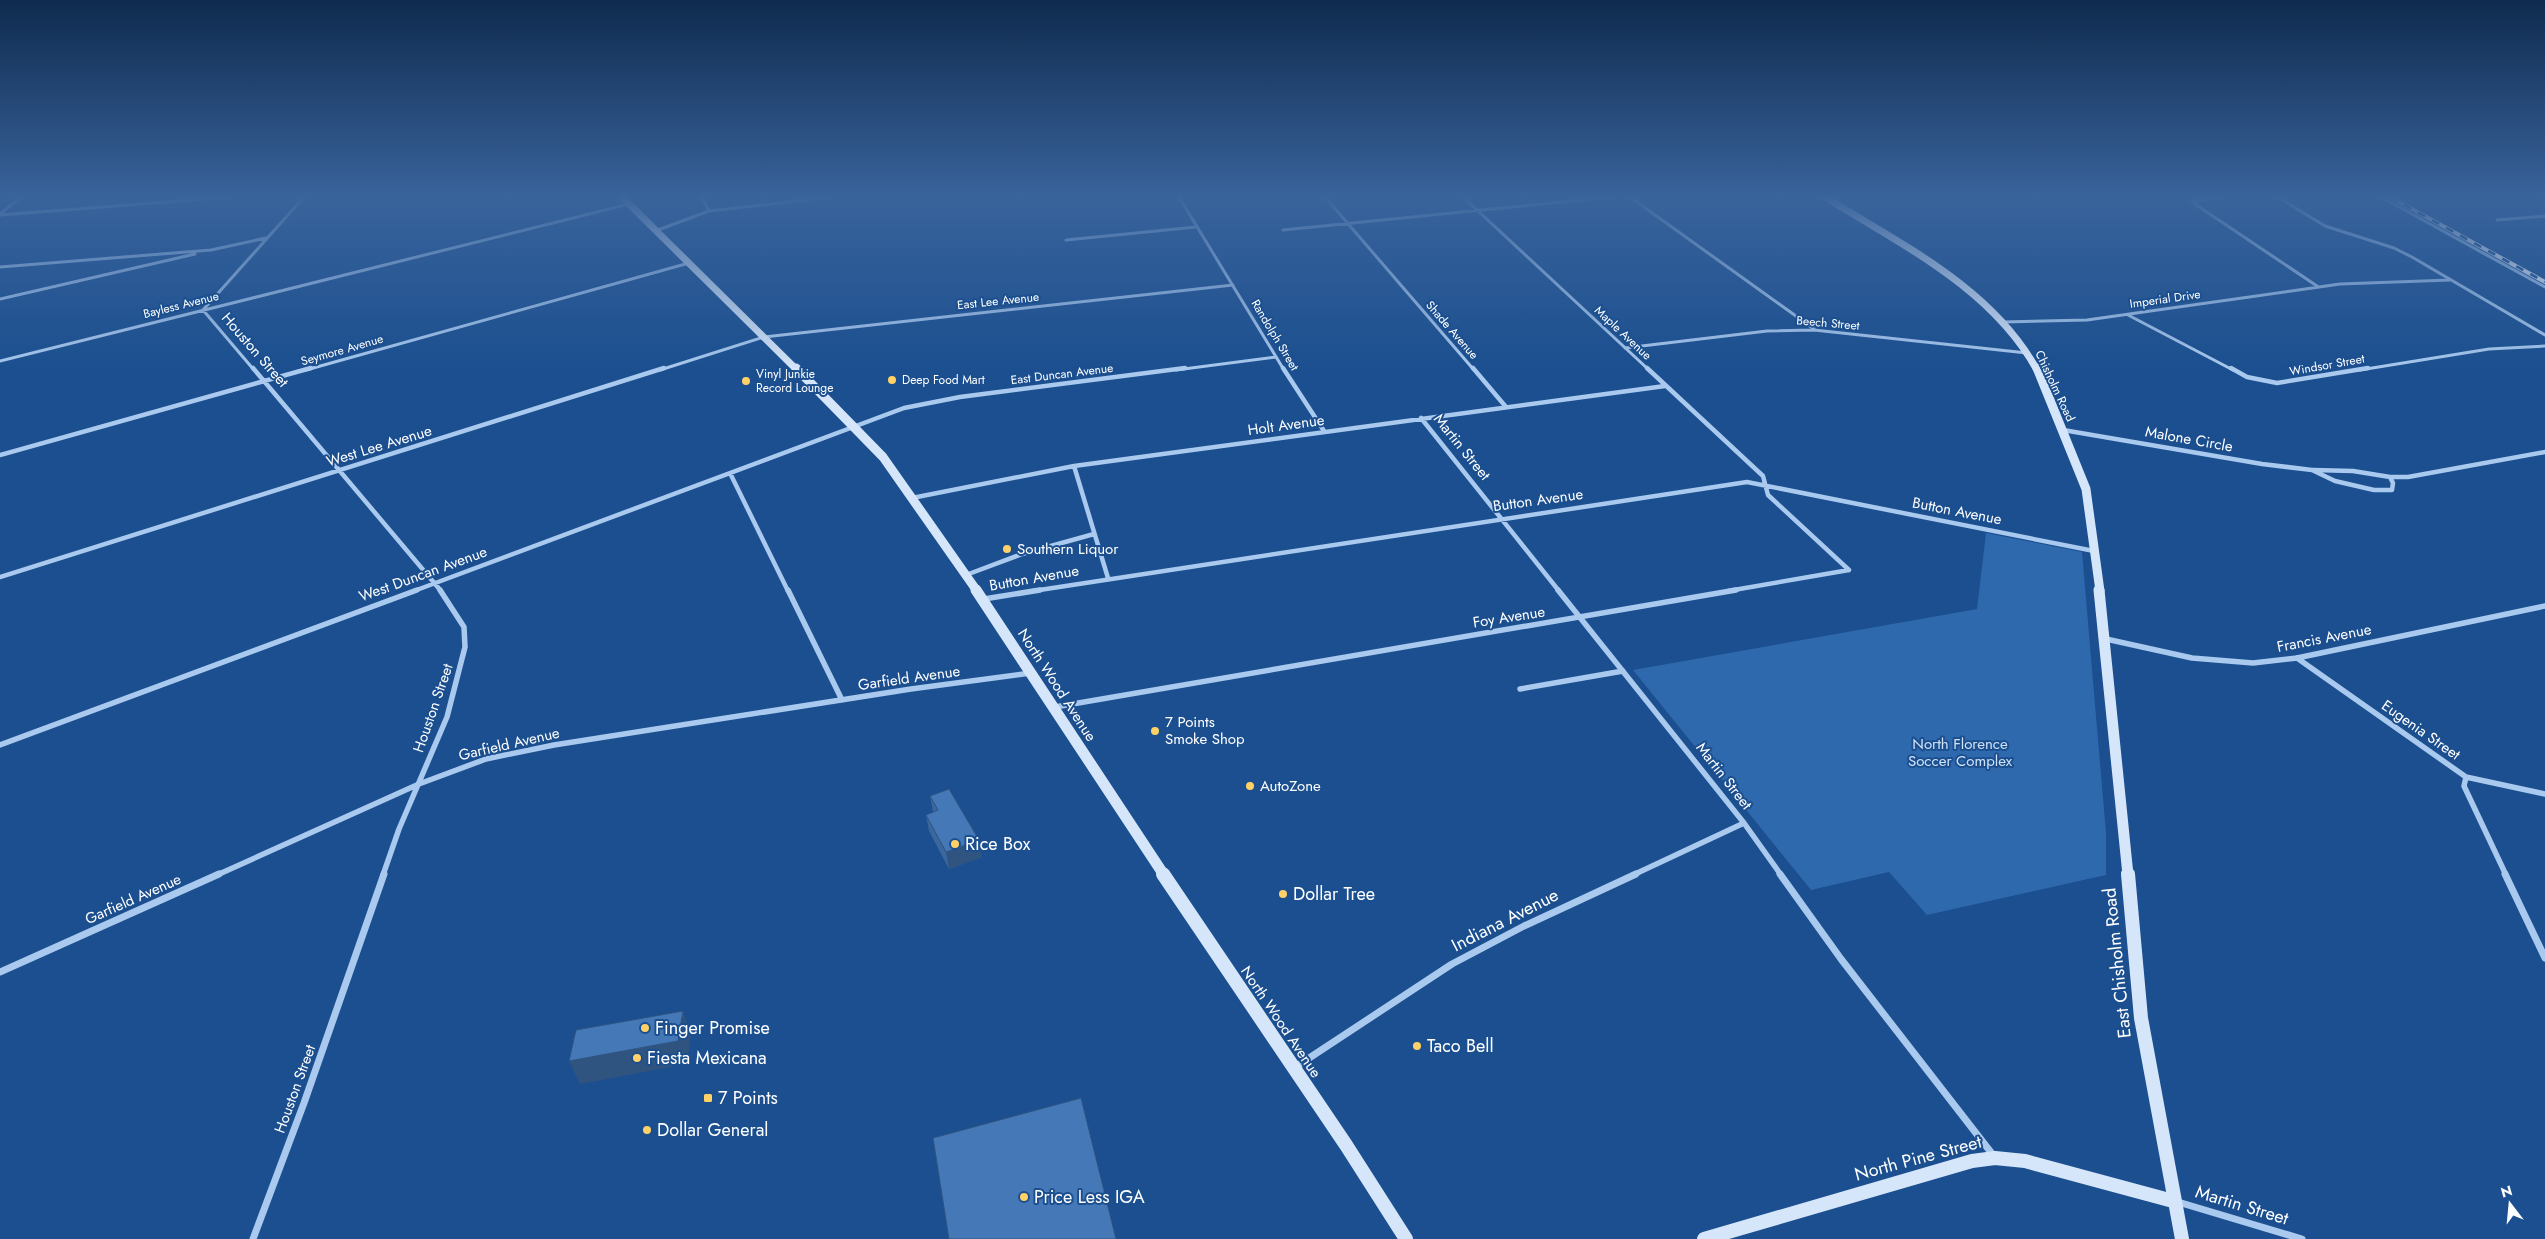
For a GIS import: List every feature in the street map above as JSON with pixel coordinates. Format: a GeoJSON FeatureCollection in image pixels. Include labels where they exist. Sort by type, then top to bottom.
{"type":"FeatureCollection","features":[{"type":"Feature","properties":{"kind":"main road","name":"North Wood Avenue"},"geometry":{"type":"LineString","coordinates":[[680,255],[883,457],[983,599],[1130,825],[1294,1068],[1406,1239]]}},
{"type":"Feature","properties":{"kind":"main road","name":"Chisholm Road"},"geometry":{"type":"LineString","coordinates":[[1918,255],[1943,270],[1974,294],[2003,322],[2028,353],[2048,390],[2086,489],[2106,638],[2109,680]]}},
{"type":"Feature","properties":{"kind":"main road","name":"East Chisholm Road"},"geometry":{"type":"LineString","coordinates":[[2109,680],[2141,1018],[2173,1201],[2182,1239]]}},
{"type":"Feature","properties":{"kind":"main road","name":"North Pine Street"},"geometry":{"type":"LineString","coordinates":[[1704,1239],[1972,1161],[1995,1158],[2025,1161],[2173,1201]]}},
{"type":"Feature","properties":{"kind":"street"},"geometry":{"type":"LineString","coordinates":[[0,267],[151,255]]}},
{"type":"Feature","properties":{"kind":"street"},"geometry":{"type":"LineString","coordinates":[[0,299],[190,255]]}},
{"type":"Feature","properties":{"kind":"street","name":"Houston Street"},"geometry":{"type":"LineString","coordinates":[[251,255],[203,310],[436,583],[460,618],[464,627],[465,647],[446,717],[399,829],[307,1094],[253,1239]]}},
{"type":"Feature","properties":{"kind":"street","name":"Bayless Avenue"},"geometry":{"type":"LineString","coordinates":[[0,360],[425,255]]}},
{"type":"Feature","properties":{"kind":"street","name":"Randolph Street"},"geometry":{"type":"LineString","coordinates":[[1214,255],[1324,431]]}},
{"type":"Feature","properties":{"kind":"street","name":"Shade Avenue"},"geometry":{"type":"LineString","coordinates":[[1375,255],[1506,407]]}},
{"type":"Feature","properties":{"kind":"street","name":"Maple Avenue"},"geometry":{"type":"LineString","coordinates":[[1525,255],[1763,476],[1765,485]]}},
{"type":"Feature","properties":{"kind":"street"},"geometry":{"type":"LineString","coordinates":[[1710,255],[1814,330]]}},
{"type":"Feature","properties":{"kind":"street"},"geometry":{"type":"LineString","coordinates":[[2268,255],[2317,287]]}},
{"type":"Feature","properties":{"kind":"street"},"geometry":{"type":"LineString","coordinates":[[2406,255],[2545,335]]}},
{"type":"Feature","properties":{"kind":"street"},"geometry":{"type":"LineString","coordinates":[[2486,255],[2545,287]]}},
{"type":"Feature","properties":{"kind":"street","name":"Seymore Avenue"},"geometry":{"type":"LineString","coordinates":[[0,455],[688,263]]}},
{"type":"Feature","properties":{"kind":"street","name":"Imperial Drive"},"geometry":{"type":"LineString","coordinates":[[2003,322],[2087,320],[2317,287],[2373,281],[2450,280]]}},
{"type":"Feature","properties":{"kind":"street","name":"East Lee Avenue"},"geometry":{"type":"LineString","coordinates":[[764,337],[1233,285]]}},
{"type":"Feature","properties":{"kind":"street","name":"Windsor Street"},"geometry":{"type":"LineString","coordinates":[[2128,314],[2247,377],[2277,383],[2489,349],[2545,346]]}},
{"type":"Feature","properties":{"kind":"street","name":"Beech Street"},"geometry":{"type":"LineString","coordinates":[[1625,348],[1768,331],[1814,330],[2028,353]]}},
{"type":"Feature","properties":{"kind":"street","name":"West Lee Avenue"},"geometry":{"type":"LineString","coordinates":[[0,578],[764,337]]}},
{"type":"Feature","properties":{"kind":"street","name":"East Duncan Avenue"},"geometry":{"type":"LineString","coordinates":[[853,426],[904,408],[932,402],[1276,357]]}},
{"type":"Feature","properties":{"kind":"street","name":"Holt Avenue"},"geometry":{"type":"LineString","coordinates":[[912,498],[1074,466],[1665,386]]}},
{"type":"Feature","properties":{"kind":"street","name":"Martin Street"},"geometry":{"type":"LineString","coordinates":[[1421,418],[1744,824],[1841,960],[1995,1158]]}},
{"type":"Feature","properties":{"kind":"street","name":"West Duncan Avenue"},"geometry":{"type":"LineString","coordinates":[[0,745],[853,426]]}},
{"type":"Feature","properties":{"kind":"street","name":"Malone Circle"},"geometry":{"type":"LineString","coordinates":[[2063,430],[2262,464],[2312,470],[2353,471],[2390,477],[2408,477],[2545,452]]}},
{"type":"Feature","properties":{"kind":"street"},"geometry":{"type":"LineString","coordinates":[[1074,466],[1108,578]]}},
{"type":"Feature","properties":{"kind":"street","name":"Malone Circle"},"geometry":{"type":"LineString","coordinates":[[2312,470],[2336,481],[2374,490],[2392,490],[2394,484],[2390,477]]}},
{"type":"Feature","properties":{"kind":"street"},"geometry":{"type":"LineString","coordinates":[[730,473],[842,700]]}},
{"type":"Feature","properties":{"kind":"street","name":"Button Avenue"},"geometry":{"type":"LineString","coordinates":[[983,599],[1108,578],[1747,482],[2095,551]]}},
{"type":"Feature","properties":{"kind":"street","name":"Foy Avenue"},"geometry":{"type":"LineString","coordinates":[[1054,707],[1181,683],[1581,618],[1848,570],[1768,495],[1765,485]]}},
{"type":"Feature","properties":{"kind":"street"},"geometry":{"type":"LineString","coordinates":[[966,575],[1022,554],[1094,534]]}},
{"type":"Feature","properties":{"kind":"street","name":"Francis Avenue"},"geometry":{"type":"LineString","coordinates":[[2106,638],[2192,658],[2233,663],[2296,658],[2545,606]]}},
{"type":"Feature","properties":{"kind":"street","name":"Eugenia Street"},"geometry":{"type":"LineString","coordinates":[[2296,658],[2466,777],[2464,786],[2545,958]]}},
{"type":"Feature","properties":{"kind":"street"},"geometry":{"type":"LineString","coordinates":[[1520,689],[1623,671]]}},
{"type":"Feature","properties":{"kind":"street","name":"Garfield Avenue"},"geometry":{"type":"LineString","coordinates":[[0,972],[419,784],[486,759],[554,745],[842,700],[1032,673]]}},
{"type":"Feature","properties":{"kind":"street"},"geometry":{"type":"LineString","coordinates":[[2466,777],[2545,794]]}},
{"type":"Feature","properties":{"kind":"street","name":"Indiana Avenue"},"geometry":{"type":"LineString","coordinates":[[1294,1068],[1452,964],[1524,926],[1744,824]]}},
{"type":"Feature","properties":{"kind":"street","name":"Martin Street"},"geometry":{"type":"LineString","coordinates":[[2173,1201],[2302,1239]]}},
{"type":"Feature","properties":{"kind":"green space","name":"North Florence Soccer Complex"},"geometry":{"type":"Polygon","coordinates":[[[1986,533],[2082,552],[2106,833],[2106,875],[1927,915],[1889,872],[1811,890],[1633,670],[1977,609],[1986,533]]]}},
{"type":"Feature","properties":{"kind":"building"},"geometry":{"type":"Polygon","coordinates":[[[949,789],[979,840],[946,852],[926,815],[938,810],[930,796],[949,789]]]}},
{"type":"Feature","properties":{"kind":"building"},"geometry":{"type":"Polygon","coordinates":[[[683,1011],[678,1041],[569,1061],[576,1030],[683,1011]]]}},
{"type":"Feature","properties":{"kind":"building","name":"Price Less IGA"},"geometry":{"type":"Polygon","coordinates":[[[1081,1098],[1116,1239],[949,1239],[933,1138],[1081,1098]]]}},
{"type":"Feature","properties":{"kind":"railway"},"geometry":{"type":"LineString","coordinates":[[2495,255],[2545,282]]}},
{"type":"Feature","properties":{"kind":"place","name":"Deep Food Mart"},"geometry":{"type":"Point","coordinates":[892,380]}},
{"type":"Feature","properties":{"kind":"place","name":"Vinyl Junkie Record Lounge"},"geometry":{"type":"Point","coordinates":[746,381]}},
{"type":"Feature","properties":{"kind":"place","name":"Southern Liquor"},"geometry":{"type":"Point","coordinates":[1007,549]}},
{"type":"Feature","properties":{"kind":"place","name":"7 Points Smoke Shop"},"geometry":{"type":"Point","coordinates":[1155,731]}},
{"type":"Feature","properties":{"kind":"place","name":"AutoZone"},"geometry":{"type":"Point","coordinates":[1250,786]}},
{"type":"Feature","properties":{"kind":"place","name":"Rice Box"},"geometry":{"type":"Point","coordinates":[955,844]}},
{"type":"Feature","properties":{"kind":"place","name":"Dollar Tree"},"geometry":{"type":"Point","coordinates":[1283,894]}},
{"type":"Feature","properties":{"kind":"place","name":"Finger Promise"},"geometry":{"type":"Point","coordinates":[645,1028]}},
{"type":"Feature","properties":{"kind":"place","name":"Taco Bell"},"geometry":{"type":"Point","coordinates":[1417,1046]}},
{"type":"Feature","properties":{"kind":"place","name":"Fiesta Mexicana"},"geometry":{"type":"Point","coordinates":[637,1058]}},
{"type":"Feature","properties":{"kind":"place","name":"7 Points"},"geometry":{"type":"Point","coordinates":[708,1098]}},
{"type":"Feature","properties":{"kind":"place","name":"Dollar General"},"geometry":{"type":"Point","coordinates":[647,1130]}},
{"type":"Feature","properties":{"kind":"place","name":"Price Less IGA"},"geometry":{"type":"Point","coordinates":[1024,1197]}}]}
